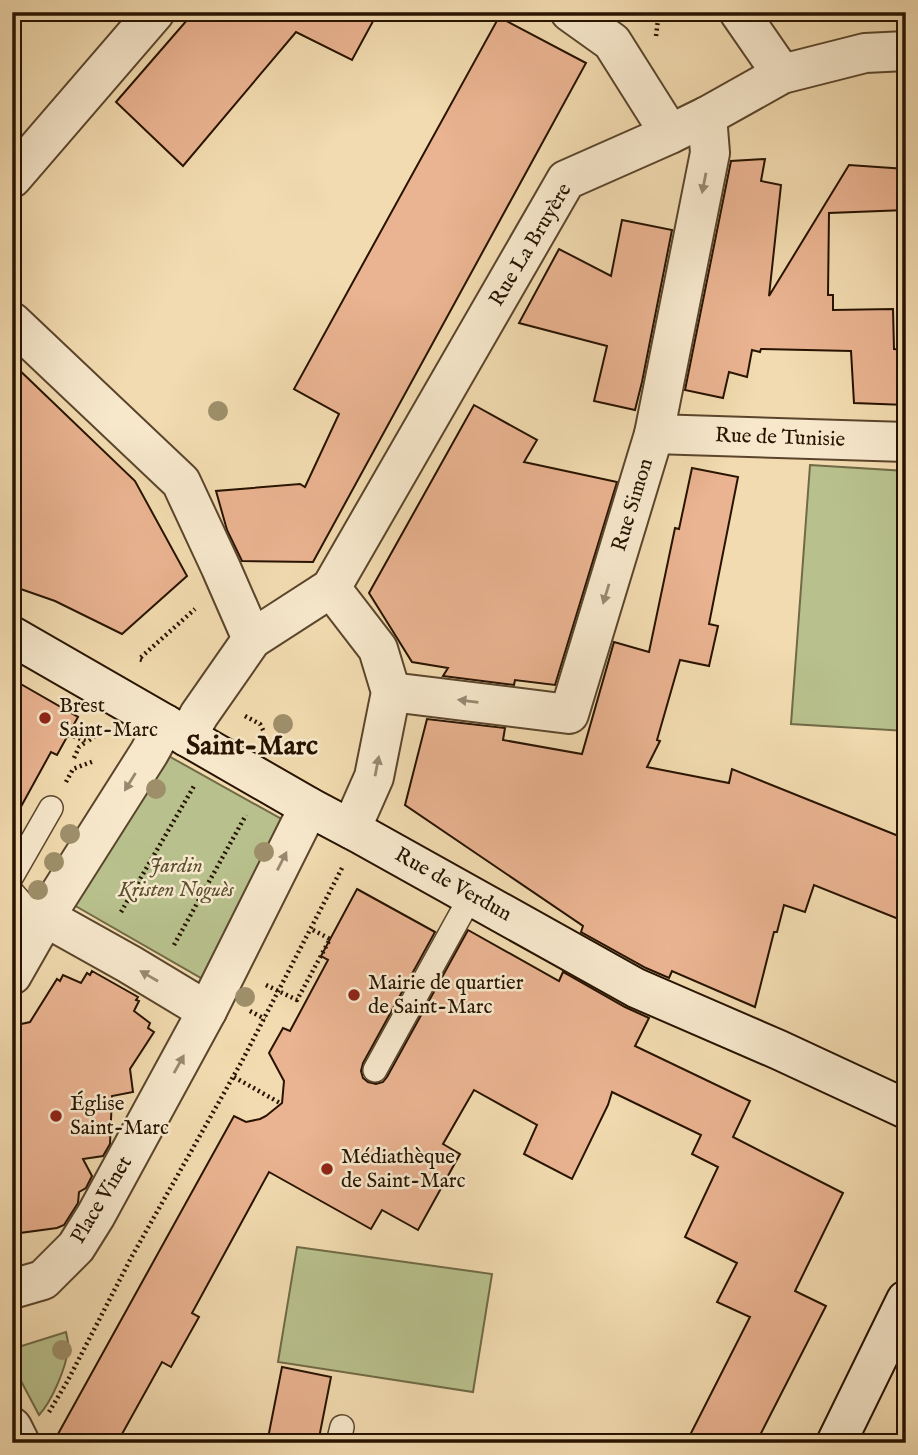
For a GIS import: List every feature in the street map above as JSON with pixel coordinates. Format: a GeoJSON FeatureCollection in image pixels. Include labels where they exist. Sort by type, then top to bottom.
{"type":"FeatureCollection","features":[{"type":"Feature","properties":{"kind":"street"},"geometry":{"type":"LineString","coordinates":[[12,178],[155,12]]}},
{"type":"Feature","properties":{"kind":"street"},"geometry":{"type":"LineString","coordinates":[[570,12],[612,42],[670,134]]}},
{"type":"Feature","properties":{"kind":"street"},"geometry":{"type":"LineString","coordinates":[[739,12],[782,74]]}},
{"type":"Feature","properties":{"kind":"street","name":"Rue La Bruyère"},"geometry":{"type":"LineString","coordinates":[[331,589],[565,180],[707,116],[782,74],[865,53],[906,51]]}},
{"type":"Feature","properties":{"kind":"street","name":"Rue Simon"},"geometry":{"type":"LineString","coordinates":[[391,692],[569,714],[654,434],[710,153],[707,116]]}},
{"type":"Feature","properties":{"kind":"street"},"geometry":{"type":"LineString","coordinates":[[12,322],[181,482],[252,639]]}},
{"type":"Feature","properties":{"kind":"street","name":"Rue de Tunisie"},"geometry":{"type":"LineString","coordinates":[[654,434],[906,442]]}},
{"type":"Feature","properties":{"kind":"street"},"geometry":{"type":"LineString","coordinates":[[12,975],[45,917],[149,753],[199,715],[252,639],[331,589],[378,649],[391,692],[374,777],[351,829]]}},
{"type":"Feature","properties":{"kind":"street","name":"Rue de Verdun"},"geometry":{"type":"LineString","coordinates":[[12,636],[309,807],[636,988],[906,1109]]}},
{"type":"Feature","properties":{"kind":"street","name":"Place Vinet"},"geometry":{"type":"LineString","coordinates":[[12,1289],[43,1280],[76,1247],[96,1215],[207,1011],[309,807]]}},
{"type":"Feature","properties":{"kind":"street"},"geometry":{"type":"LineString","coordinates":[[45,917],[207,1011]]}},
{"type":"Feature","properties":{"kind":"street"},"geometry":{"type":"LineString","coordinates":[[835,1443],[906,1300]]}},
{"type":"Feature","properties":{"kind":"lane"},"geometry":{"type":"LineString","coordinates":[[12,876],[51,808]]}},
{"type":"Feature","properties":{"kind":"lane"},"geometry":{"type":"LineString","coordinates":[[12,892],[25,907],[45,917]]}},
{"type":"Feature","properties":{"kind":"lane"},"geometry":{"type":"LineString","coordinates":[[375,1070],[471,896]]}},
{"type":"Feature","properties":{"kind":"path"},"geometry":{"type":"LineString","coordinates":[[138,659],[227,580]]}},
{"type":"Feature","properties":{"kind":"path"},"geometry":{"type":"LineString","coordinates":[[74,758],[79,747],[99,733],[103,725]]}},
{"type":"Feature","properties":{"kind":"path"},"geometry":{"type":"LineString","coordinates":[[68,735],[88,741]]}},
{"type":"Feature","properties":{"kind":"path"},"geometry":{"type":"LineString","coordinates":[[122,911],[179,812]]}},
{"type":"Feature","properties":{"kind":"path"},"geometry":{"type":"LineString","coordinates":[[177,940],[232,841]]}},
{"type":"Feature","properties":{"kind":"path"},"geometry":{"type":"LineString","coordinates":[[25,1431],[67,1382],[131,1258],[234,1077],[340,871]]}},
{"type":"Feature","properties":{"kind":"path"},"geometry":{"type":"LineString","coordinates":[[265,984],[297,1000],[330,939],[311,929]]}},
{"type":"Feature","properties":{"kind":"path"},"geometry":{"type":"LineString","coordinates":[[234,1077],[280,1103]]}},
{"type":"Feature","properties":{"kind":"green space"},"geometry":{"type":"Polygon","coordinates":[[[810,465],[906,471],[906,731],[791,724],[810,465]]]}},
{"type":"Feature","properties":{"kind":"green space","name":"Jardin Kristen Noguès"},"geometry":{"type":"Polygon","coordinates":[[[165,754],[285,821],[208,982],[72,904],[165,754]]]}},
{"type":"Feature","properties":{"kind":"green space"},"geometry":{"type":"Polygon","coordinates":[[[297,1247],[492,1274],[473,1392],[278,1362],[297,1247]]]}},
{"type":"Feature","properties":{"kind":"green space"},"geometry":{"type":"Polygon","coordinates":[[[66,1332],[68,1347],[58,1384],[39,1415],[12,1364],[12,1349],[66,1332]]]}},
{"type":"Feature","properties":{"kind":"building"},"geometry":{"type":"Polygon","coordinates":[[[194,12],[378,12],[352,60],[296,32],[183,166],[116,102],[194,12]]]}},
{"type":"Feature","properties":{"kind":"building"},"geometry":{"type":"Polygon","coordinates":[[[499,17],[586,63],[313,562],[242,561],[227,530],[216,491],[300,484],[305,487],[339,414],[294,389],[499,17]]]}},
{"type":"Feature","properties":{"kind":"building"},"geometry":{"type":"Polygon","coordinates":[[[765,159],[761,181],[781,185],[769,296],[849,165],[906,169],[906,210],[829,213],[828,295],[833,295],[833,310],[893,309],[894,349],[906,350],[906,405],[854,403],[851,351],[752,350],[747,377],[729,372],[723,398],[685,390],[731,161],[765,159]]]}},
{"type":"Feature","properties":{"kind":"building"},"geometry":{"type":"Polygon","coordinates":[[[622,220],[672,230],[635,410],[594,401],[607,346],[519,323],[559,249],[611,276],[622,220]]]}},
{"type":"Feature","properties":{"kind":"building"},"geometry":{"type":"Polygon","coordinates":[[[12,363],[135,481],[187,576],[122,634],[55,601],[12,586],[12,363]]]}},
{"type":"Feature","properties":{"kind":"building"},"geometry":{"type":"Polygon","coordinates":[[[474,405],[537,440],[524,462],[617,482],[555,685],[515,680],[514,685],[443,676],[448,668],[412,662],[369,593],[474,405]]]}},
{"type":"Feature","properties":{"kind":"building"},"geometry":{"type":"Polygon","coordinates":[[[692,468],[738,477],[709,624],[718,626],[709,666],[680,660],[657,740],[660,741],[647,767],[729,783],[732,769],[906,839],[906,922],[814,885],[805,912],[784,905],[777,932],[774,932],[755,1007],[672,971],[669,978],[581,932],[583,926],[405,805],[427,719],[505,728],[503,740],[582,754],[614,642],[649,652],[675,528],[679,529],[692,468]]]}},
{"type":"Feature","properties":{"kind":"building"},"geometry":{"type":"Polygon","coordinates":[[[12,679],[78,717],[57,755],[51,752],[12,823],[12,679]]]}},
{"type":"Feature","properties":{"kind":"building"},"geometry":{"type":"Polygon","coordinates":[[[357,889],[435,932],[363,1063],[361,1071],[368,1082],[376,1084],[387,1077],[468,930],[559,981],[563,972],[649,1018],[635,1046],[750,1101],[733,1137],[843,1193],[795,1291],[826,1306],[756,1443],[686,1443],[750,1317],[717,1302],[737,1263],[685,1237],[718,1167],[692,1154],[701,1135],[612,1092],[572,1179],[524,1154],[537,1125],[474,1090],[443,1144],[460,1154],[418,1230],[382,1210],[371,1229],[269,1172],[192,1313],[199,1317],[171,1367],[162,1362],[117,1443],[53,1443],[234,1116],[246,1122],[260,1119],[282,1103],[284,1081],[269,1053],[283,1028],[290,1031],[328,960],[321,956],[357,889]]]}},
{"type":"Feature","properties":{"kind":"building","name":"Église Saint-Marc"},"geometry":{"type":"Polygon","coordinates":[[[92,971],[138,997],[134,1011],[150,1023],[148,1028],[154,1032],[130,1069],[133,1092],[112,1096],[110,1144],[103,1156],[83,1159],[92,1176],[86,1188],[79,1192],[78,1203],[64,1225],[12,1234],[12,1026],[30,1022],[57,979],[60,981],[63,975],[81,983],[87,973],[90,975],[92,971]]]}},
{"type":"Feature","properties":{"kind":"building"},"geometry":{"type":"Polygon","coordinates":[[[282,1367],[331,1377],[318,1443],[267,1443],[282,1367]]]}},
{"type":"Feature","properties":{"kind":"place","name":"Brest Saint-Marc"},"geometry":{"type":"Point","coordinates":[45,718]}},
{"type":"Feature","properties":{"kind":"place","name":"Mairie de quartier de Saint-Marc"},"geometry":{"type":"Point","coordinates":[354,995]}},
{"type":"Feature","properties":{"kind":"place","name":"Église Saint-Marc"},"geometry":{"type":"Point","coordinates":[56,1116]}},
{"type":"Feature","properties":{"kind":"place","name":"Médiathèque de Saint-Marc"},"geometry":{"type":"Point","coordinates":[327,1169]}},
{"type":"Feature","properties":{"kind":"district","name":"Saint-Marc"},"geometry":{"type":"Point","coordinates":[252,746]}}]}
